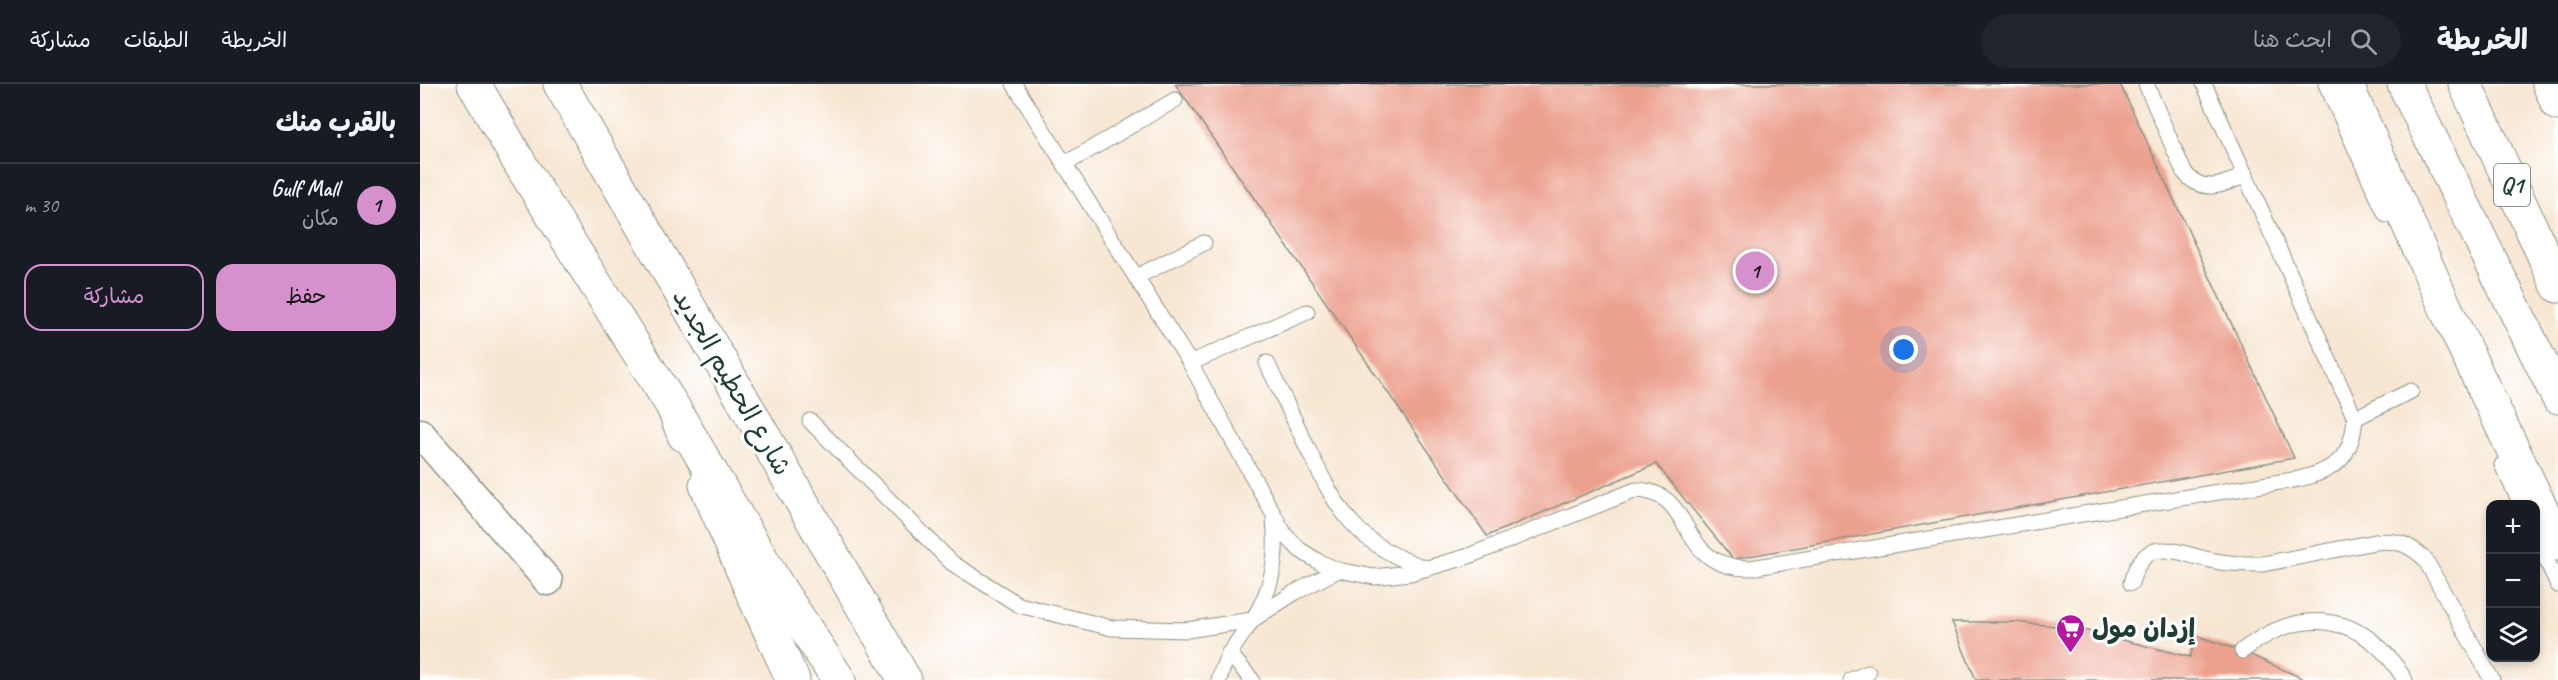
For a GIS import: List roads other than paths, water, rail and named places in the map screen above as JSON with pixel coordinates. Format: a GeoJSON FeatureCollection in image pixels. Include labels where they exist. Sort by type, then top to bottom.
{"type":"FeatureCollection","features":[{"type":"Feature","properties":{"kind":"main road"},"geometry":{"type":"LineString","coordinates":[[474,84],[522,167],[673,407],[778,587],[839,680]]}},
{"type":"Feature","properties":{"kind":"main road","name":"شارع الحطيم الجديد"},"geometry":{"type":"LineString","coordinates":[[560,84],[906,680]]}},
{"type":"Feature","properties":{"kind":"main road"},"geometry":{"type":"LineString","coordinates":[[2346,84],[2447,311],[2558,544]]}},
{"type":"Feature","properties":{"kind":"main road"},"geometry":{"type":"LineString","coordinates":[[2404,84],[2558,397]]}},
{"type":"Feature","properties":{"kind":"main road","name":"Q1"},"geometry":{"type":"LineString","coordinates":[[2465,84],[2558,286]]}},
{"type":"Feature","properties":{"kind":"main road"},"geometry":{"type":"LineString","coordinates":[[2549,84],[2558,104]]}},
{"type":"Feature","properties":{"kind":"main road"},"geometry":{"type":"LineString","coordinates":[[673,407],[753,594],[794,680]]}},
{"type":"Feature","properties":{"kind":"street"},"geometry":{"type":"LineString","coordinates":[[420,434],[548,581]]}},
{"type":"Feature","properties":{"kind":"lane"},"geometry":{"type":"LineString","coordinates":[[1014,84],[1190,363],[1273,517],[1285,535],[1300,550],[1319,562],[1338,570],[1374,577],[1410,573],[1466,557],[1636,490],[1649,490],[1662,495],[1672,503],[1693,540],[1712,559],[1736,568],[1756,567],[2309,477],[2334,467],[2347,453],[2354,436],[2355,418],[2204,84]]}},
{"type":"Feature","properties":{"kind":"lane"},"geometry":{"type":"LineString","coordinates":[[2146,84],[2184,172],[2190,179],[2205,187],[2213,187],[2246,175]]}},
{"type":"Feature","properties":{"kind":"lane"},"geometry":{"type":"LineString","coordinates":[[2326,84],[2391,224]]}},
{"type":"Feature","properties":{"kind":"lane"},"geometry":{"type":"LineString","coordinates":[[1065,164],[1175,100]]}},
{"type":"Feature","properties":{"kind":"lane"},"geometry":{"type":"LineString","coordinates":[[1136,277],[1204,243]]}},
{"type":"Feature","properties":{"kind":"lane"},"geometry":{"type":"LineString","coordinates":[[2411,267],[2466,386]]}},
{"type":"Feature","properties":{"kind":"lane"},"geometry":{"type":"LineString","coordinates":[[1190,363],[1307,312]]}},
{"type":"Feature","properties":{"kind":"lane"},"geometry":{"type":"LineString","coordinates":[[1267,363],[1329,491],[1348,520],[1383,550],[1403,561],[1426,568]]}},
{"type":"Feature","properties":{"kind":"lane"},"geometry":{"type":"LineString","coordinates":[[2355,418],[2411,391]]}},
{"type":"Feature","properties":{"kind":"lane"},"geometry":{"type":"LineString","coordinates":[[810,421],[952,562],[1019,605],[1112,628],[1187,630],[1252,620],[1294,593],[1338,570]]}},
{"type":"Feature","properties":{"kind":"lane"},"geometry":{"type":"LineString","coordinates":[[2496,451],[2519,500]]}},
{"type":"Feature","properties":{"kind":"lane"},"geometry":{"type":"LineString","coordinates":[[1219,680],[1229,653],[1252,620],[1271,581],[1276,538],[1273,517]]}},
{"type":"Feature","properties":{"kind":"lane"},"geometry":{"type":"LineString","coordinates":[[2131,583],[2141,560],[2151,552],[2164,549],[2176,549],[2226,562],[2263,564],[2375,542],[2389,540],[2403,542],[2425,559],[2492,680]]}},
{"type":"Feature","properties":{"kind":"lane"},"geometry":{"type":"LineString","coordinates":[[2540,547],[2558,585]]}},
{"type":"Feature","properties":{"kind":"lane"},"geometry":{"type":"LineString","coordinates":[[2242,651],[2259,637],[2279,627],[2313,620],[2331,621],[2344,625],[2373,643],[2388,657],[2404,680]]}},
{"type":"Feature","properties":{"kind":"lane"},"geometry":{"type":"LineString","coordinates":[[1229,653],[1251,680]]}},
{"type":"Feature","properties":{"kind":"lane"},"geometry":{"type":"LineString","coordinates":[[1851,680],[1868,673]]}},
{"type":"Feature","properties":{"kind":"place","name":"Gulf Mall"},"geometry":{"type":"Point","coordinates":[1755,271]}},
{"type":"Feature","properties":{"kind":"place","name":"إزدان مول"},"geometry":{"type":"Point","coordinates":[2071,654]}}]}
